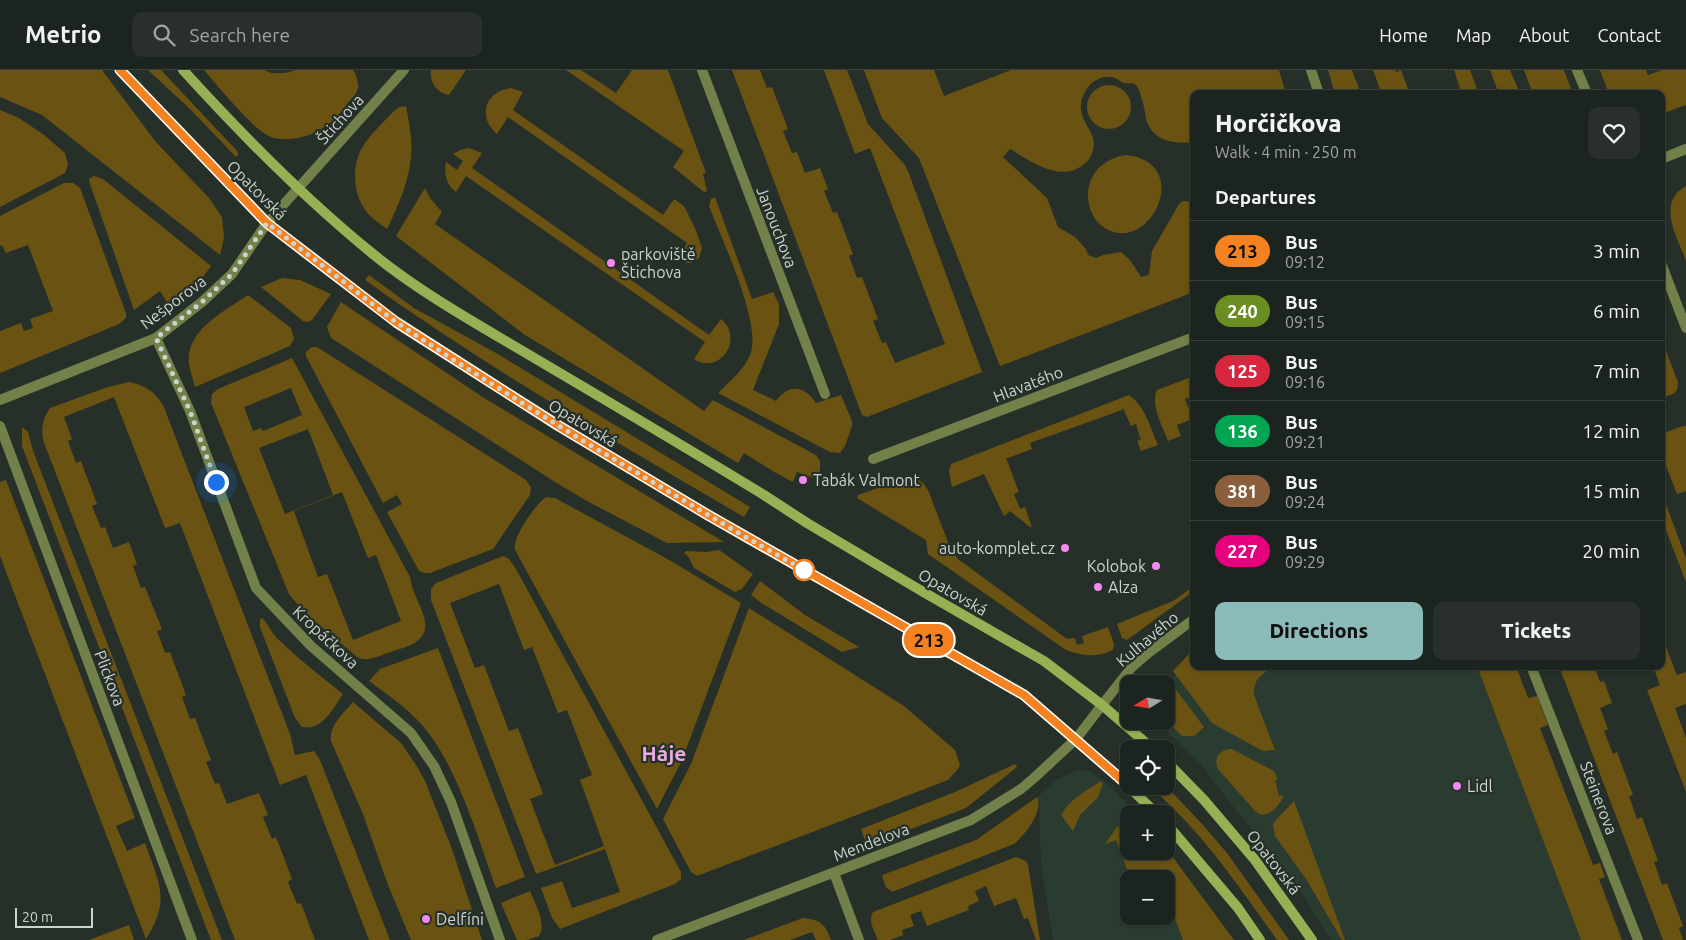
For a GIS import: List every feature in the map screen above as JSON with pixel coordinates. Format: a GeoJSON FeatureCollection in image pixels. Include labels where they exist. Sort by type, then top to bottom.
{"type":"FeatureCollection","features":[{"type":"Feature","properties":{"kind":"main road","name":"Opatovská"},"geometry":{"type":"LineString","coordinates":[[120,70],[267,223],[396,322],[559,426],[733,530],[1018,691],[1076,740],[1147,805]]}},
{"type":"Feature","properties":{"kind":"main road","name":"Opatovská"},"geometry":{"type":"LineString","coordinates":[[183,70],[226,118],[298,187],[373,254],[438,300],[924,593],[1044,661],[1102,705],[1143,740]]}},
{"type":"Feature","properties":{"kind":"main road","name":"Opatovská"},"geometry":{"type":"LineString","coordinates":[[1175,770],[1204,800],[1250,853],[1312,940]]}},
{"type":"Feature","properties":{"kind":"main road"},"geometry":{"type":"LineString","coordinates":[[1175,834],[1238,908],[1260,940]]}},
{"type":"Feature","properties":{"kind":"street","name":"Štichova"},"geometry":{"type":"LineString","coordinates":[[298,187],[404,70]]}},
{"type":"Feature","properties":{"kind":"street","name":"Janouchova"},"geometry":{"type":"LineString","coordinates":[[702,70],[825,394]]}},
{"type":"Feature","properties":{"kind":"street"},"geometry":{"type":"LineString","coordinates":[[1311,70],[1318,90]]}},
{"type":"Feature","properties":{"kind":"street"},"geometry":{"type":"LineString","coordinates":[[1577,70],[1584,90]]}},
{"type":"Feature","properties":{"kind":"street"},"geometry":{"type":"LineString","coordinates":[[1665,158],[1686,150]]}},
{"type":"Feature","properties":{"kind":"street","name":"Nešporova"},"geometry":{"type":"LineString","coordinates":[[0,400],[156,338],[202,302],[232,274],[267,223],[298,187]]}},
{"type":"Feature","properties":{"kind":"street"},"geometry":{"type":"LineString","coordinates":[[1665,273],[1686,328]]}},
{"type":"Feature","properties":{"kind":"street","name":"Kropáčkova"},"geometry":{"type":"LineString","coordinates":[[156,338],[190,411],[256,588],[311,646],[411,732],[434,766],[451,802],[500,940]]}},
{"type":"Feature","properties":{"kind":"street","name":"Hlavatého"},"geometry":{"type":"LineString","coordinates":[[873,459],[1190,339]]}},
{"type":"Feature","properties":{"kind":"street","name":"Plickova"},"geometry":{"type":"LineString","coordinates":[[0,426],[192,940]]}},
{"type":"Feature","properties":{"kind":"street","name":"Kulhavého"},"geometry":{"type":"LineString","coordinates":[[1102,705],[1132,667],[1190,622]]}},
{"type":"Feature","properties":{"kind":"street","name":"Steinerova"},"geometry":{"type":"LineString","coordinates":[[1533,670],[1638,940]]}},
{"type":"Feature","properties":{"kind":"street"},"geometry":{"type":"LineString","coordinates":[[1076,740],[1102,705]]}},
{"type":"Feature","properties":{"kind":"street","name":"Mendelova"},"geometry":{"type":"LineString","coordinates":[[657,940],[971,820],[1021,789],[1076,740]]}},
{"type":"Feature","properties":{"kind":"street"},"geometry":{"type":"LineString","coordinates":[[834,873],[858,940]]}},
{"type":"Feature","properties":{"kind":"shaded area"},"geometry":{"type":"Polygon","coordinates":[[[0,70],[102,70],[155,141],[209,198],[222,217],[224,238],[220,255],[42,115],[0,97],[0,70]]]}},
{"type":"Feature","properties":{"kind":"shaded area"},"geometry":{"type":"Polygon","coordinates":[[[148,70],[161,70],[238,152],[238,156],[235,156],[191,110],[148,70]]]}},
{"type":"Feature","properties":{"kind":"shaded area"},"geometry":{"type":"Polygon","coordinates":[[[204,70],[263,70],[272,73],[285,73],[296,70],[353,70],[358,88],[338,116],[321,130],[300,138],[277,139],[255,126],[204,70]]]}},
{"type":"Feature","properties":{"kind":"shaded area"},"geometry":{"type":"Polygon","coordinates":[[[431,70],[466,70],[449,95],[441,92],[435,86],[431,79],[431,70]]]}},
{"type":"Feature","properties":{"kind":"shaded area"},"geometry":{"type":"Polygon","coordinates":[[[566,70],[581,70],[616,93],[632,70],[668,70],[706,173],[703,174],[707,191],[704,192],[673,167],[684,151],[566,70]]]}},
{"type":"Feature","properties":{"kind":"shaded area"},"geometry":{"type":"Polygon","coordinates":[[[732,70],[760,70],[767,88],[772,87],[788,129],[783,131],[792,153],[797,152],[805,173],[820,168],[828,189],[824,191],[833,213],[837,212],[853,254],[849,256],[857,278],[862,277],[878,319],[873,321],[882,343],[886,342],[895,363],[945,344],[870,148],[855,154],[824,70],[847,70],[868,124],[905,165],[908,171],[982,372],[867,417],[862,415],[732,70]]]}},
{"type":"Feature","properties":{"kind":"shaded area"},"geometry":{"type":"Polygon","coordinates":[[[864,70],[934,70],[944,96],[1011,70],[1279,70],[1285,90],[1190,90],[1190,142],[1180,143],[1160,138],[1151,129],[1147,122],[1144,105],[1136,85],[1113,77],[1105,77],[1093,82],[1089,86],[1081,103],[1083,119],[1092,135],[1094,145],[1091,156],[1083,165],[1065,172],[1055,171],[1036,164],[1010,149],[1003,157],[1047,198],[1058,227],[1075,237],[1086,249],[1088,255],[1096,258],[1121,252],[1130,260],[1141,277],[1149,275],[1152,251],[1179,204],[1183,201],[1190,202],[1190,294],[1000,366],[919,158],[882,118],[864,70]]]}},
{"type":"Feature","properties":{"kind":"shaded area"},"geometry":{"type":"Polygon","coordinates":[[[1328,70],[1352,70],[1360,90],[1334,90],[1328,70]]]}},
{"type":"Feature","properties":{"kind":"shaded area"},"geometry":{"type":"Polygon","coordinates":[[[1373,70],[1395,70],[1396,72],[1401,70],[1408,90],[1380,90],[1373,70]]]}},
{"type":"Feature","properties":{"kind":"shaded area"},"geometry":{"type":"Polygon","coordinates":[[[1454,70],[1470,70],[1478,90],[1461,90],[1454,70]]]}},
{"type":"Feature","properties":{"kind":"shaded area"},"geometry":{"type":"Polygon","coordinates":[[[1490,70],[1510,70],[1518,89],[1498,90],[1490,70]]]}},
{"type":"Feature","properties":{"kind":"shaded area"},"geometry":{"type":"Polygon","coordinates":[[[1524,70],[1564,70],[1572,90],[1532,90],[1524,70]]]}},
{"type":"Feature","properties":{"kind":"shaded area"},"geometry":{"type":"Polygon","coordinates":[[[1600,70],[1646,70],[1648,75],[1662,70],[1686,70],[1686,105],[1665,113],[1665,90],[1608,90],[1600,70]]]}},
{"type":"Feature","properties":{"kind":"shaded area"},"geometry":{"type":"Polygon","coordinates":[[[1113,85],[1125,91],[1130,98],[1130,116],[1125,123],[1118,128],[1105,129],[1097,126],[1090,119],[1087,103],[1090,95],[1097,88],[1113,85]]]}},
{"type":"Feature","properties":{"kind":"shaded area"},"geometry":{"type":"Polygon","coordinates":[[[511,88],[523,92],[513,110],[663,215],[674,199],[684,206],[702,248],[699,258],[691,263],[687,263],[679,258],[687,243],[508,117],[497,134],[487,120],[487,106],[495,94],[511,88]]]}},
{"type":"Feature","properties":{"kind":"shaded area"},"geometry":{"type":"Polygon","coordinates":[[[406,106],[411,138],[410,162],[402,196],[387,229],[374,220],[360,202],[355,170],[365,143],[395,110],[406,106]]]}},
{"type":"Feature","properties":{"kind":"shaded area"},"geometry":{"type":"Polygon","coordinates":[[[0,110],[19,118],[44,135],[65,153],[68,165],[65,173],[0,207],[0,110]]]}},
{"type":"Feature","properties":{"kind":"shaded area"},"geometry":{"type":"Polygon","coordinates":[[[469,148],[482,153],[472,168],[709,335],[721,319],[728,327],[730,336],[730,345],[726,353],[712,363],[703,363],[694,359],[705,342],[466,176],[456,192],[450,186],[447,179],[446,162],[457,170],[463,161],[453,154],[469,148]]]}},
{"type":"Feature","properties":{"kind":"shaded area"},"geometry":{"type":"Polygon","coordinates":[[[1126,155],[1147,162],[1159,174],[1161,190],[1158,206],[1148,221],[1135,230],[1119,233],[1098,223],[1089,206],[1088,192],[1092,178],[1100,167],[1112,159],[1126,155]]]}},
{"type":"Feature","properties":{"kind":"shaded area"},"geometry":{"type":"Polygon","coordinates":[[[94,176],[103,179],[211,266],[203,277],[168,304],[160,291],[134,310],[90,184],[89,179],[94,176]]]}},
{"type":"Feature","properties":{"kind":"shaded area"},"geometry":{"type":"Polygon","coordinates":[[[64,183],[73,183],[80,188],[126,313],[126,318],[119,324],[0,373],[0,331],[21,323],[24,331],[33,328],[30,319],[53,311],[28,245],[6,253],[2,245],[0,246],[0,216],[64,183]]]}},
{"type":"Feature","properties":{"kind":"shaded area"},"geometry":{"type":"Polygon","coordinates":[[[1686,186],[1686,261],[1674,231],[1670,211],[1672,201],[1677,193],[1686,186]]]}},
{"type":"Feature","properties":{"kind":"shaded area"},"geometry":{"type":"Polygon","coordinates":[[[425,188],[430,198],[442,212],[435,224],[704,411],[713,400],[816,455],[820,461],[820,472],[814,478],[797,472],[793,482],[744,453],[738,463],[525,335],[396,236],[425,188]]]}},
{"type":"Feature","properties":{"kind":"shaded area"},"geometry":{"type":"Polygon","coordinates":[[[715,197],[752,299],[773,292],[779,304],[779,324],[753,390],[776,401],[786,391],[791,389],[802,390],[812,397],[816,403],[841,395],[852,421],[852,426],[845,446],[840,453],[830,452],[718,393],[744,366],[750,355],[752,341],[751,324],[739,281],[709,206],[711,199],[715,197]]]}},
{"type":"Feature","properties":{"kind":"shaded area"},"geometry":{"type":"Polygon","coordinates":[[[369,275],[414,308],[496,353],[750,507],[744,517],[552,403],[457,343],[365,280],[369,275]]]}},
{"type":"Feature","properties":{"kind":"shaded area"},"geometry":{"type":"Polygon","coordinates":[[[282,278],[300,280],[331,294],[312,320],[308,322],[303,321],[261,287],[282,278]]]}},
{"type":"Feature","properties":{"kind":"shaded area"},"geometry":{"type":"Polygon","coordinates":[[[248,295],[291,328],[294,339],[290,346],[195,387],[189,364],[189,352],[193,341],[208,323],[248,295]]]}},
{"type":"Feature","properties":{"kind":"shaded area"},"geometry":{"type":"Polygon","coordinates":[[[341,302],[481,396],[724,542],[667,543],[555,482],[331,338],[327,327],[341,302]]]}},
{"type":"Feature","properties":{"kind":"shaded area"},"geometry":{"type":"Polygon","coordinates":[[[312,347],[317,347],[526,480],[531,487],[530,495],[493,549],[430,573],[419,571],[387,512],[402,504],[397,495],[383,503],[306,356],[306,352],[312,347]]]}},
{"type":"Feature","properties":{"kind":"shaded area"},"geometry":{"type":"Polygon","coordinates":[[[1665,348],[1678,382],[1677,390],[1673,394],[1665,397],[1665,348]]]}},
{"type":"Feature","properties":{"kind":"shaded area"},"geometry":{"type":"Polygon","coordinates":[[[292,358],[410,577],[425,625],[422,637],[416,642],[374,658],[361,659],[303,611],[289,594],[211,403],[212,394],[218,389],[292,358]],[[291,388],[244,407],[253,431],[261,428],[263,431],[302,415],[291,388]],[[308,429],[259,448],[285,514],[333,495],[308,429]],[[342,492],[294,511],[318,577],[327,574],[353,640],[401,621],[376,555],[368,558],[342,492]]]}},
{"type":"Feature","properties":{"kind":"shaded area"},"geometry":{"type":"Polygon","coordinates":[[[1190,378],[1190,397],[1185,399],[1190,412],[1190,420],[1177,425],[1181,436],[1168,441],[1156,409],[1155,396],[1157,390],[1190,378]]]}},
{"type":"Feature","properties":{"kind":"shaded area"},"geometry":{"type":"Polygon","coordinates":[[[129,382],[149,389],[163,405],[290,734],[295,755],[314,751],[320,760],[390,940],[369,940],[306,775],[280,785],[180,523],[165,528],[114,397],[64,417],[72,439],[68,441],[76,463],[81,461],[97,504],[92,506],[101,528],[105,527],[113,548],[129,542],[137,564],[133,566],[141,588],[145,587],[162,629],[157,631],[165,653],[170,652],[186,695],[182,697],[190,719],[195,718],[211,760],[206,762],[215,784],[219,783],[227,804],[259,793],[268,815],[263,817],[272,839],[276,837],[292,879],[288,882],[297,904],[301,903],[315,940],[235,940],[43,440],[43,423],[50,408],[108,387],[129,382]]]}},
{"type":"Feature","properties":{"kind":"shaded area"},"geometry":{"type":"Polygon","coordinates":[[[1129,395],[1143,411],[1158,445],[1141,451],[1137,441],[1142,439],[1136,424],[1131,426],[1123,408],[1122,410],[1030,443],[1032,449],[1006,458],[1019,492],[1014,494],[1020,509],[1025,507],[1032,527],[1010,511],[1004,516],[984,474],[952,487],[949,472],[951,464],[1129,395]]]}},
{"type":"Feature","properties":{"kind":"shaded area"},"geometry":{"type":"Polygon","coordinates":[[[1686,426],[1686,491],[1677,494],[1665,463],[1665,433],[1686,426]]]}},
{"type":"Feature","properties":{"kind":"shaded area"},"geometry":{"type":"Polygon","coordinates":[[[22,427],[28,432],[33,451],[222,940],[211,940],[22,446],[22,427]]]}},
{"type":"Feature","properties":{"kind":"shaded area"},"geometry":{"type":"Polygon","coordinates":[[[913,476],[923,483],[928,490],[951,550],[958,559],[1067,639],[1075,638],[1077,645],[1084,643],[1082,636],[1108,627],[1114,644],[1113,650],[1090,655],[1066,650],[928,554],[926,540],[857,498],[858,495],[913,476]]]}},
{"type":"Feature","properties":{"kind":"shaded area"},"geometry":{"type":"Polygon","coordinates":[[[6,480],[135,818],[116,826],[127,851],[145,843],[155,869],[160,891],[160,902],[154,925],[146,939],[0,556],[0,482],[6,480]]]}},
{"type":"Feature","properties":{"kind":"shaded area"},"geometry":{"type":"Polygon","coordinates":[[[546,497],[555,498],[671,561],[741,603],[682,760],[657,809],[515,550],[517,537],[521,529],[531,513],[546,497]]]}},
{"type":"Feature","properties":{"kind":"shaded area"},"geometry":{"type":"Polygon","coordinates":[[[1665,502],[1686,558],[1686,582],[1665,527],[1665,502]]]}},
{"type":"Feature","properties":{"kind":"shaded area"},"geometry":{"type":"Polygon","coordinates":[[[719,550],[753,574],[742,589],[735,592],[694,568],[688,556],[684,553],[686,551],[707,552],[719,550]]]}},
{"type":"Feature","properties":{"kind":"shaded area"},"geometry":{"type":"Polygon","coordinates":[[[503,556],[509,559],[681,872],[681,879],[675,884],[560,929],[552,918],[541,888],[562,881],[572,908],[620,892],[605,849],[536,874],[431,600],[431,589],[436,583],[503,556]],[[499,584],[450,603],[475,668],[484,665],[509,731],[518,728],[543,794],[530,799],[555,865],[604,846],[580,780],[592,775],[567,710],[558,713],[532,647],[524,650],[499,584]]]}},
{"type":"Feature","properties":{"kind":"shaded area"},"geometry":{"type":"Polygon","coordinates":[[[760,581],[805,615],[859,647],[842,652],[760,602],[751,595],[760,581]]]}},
{"type":"Feature","properties":{"kind":"shaded area"},"geometry":{"type":"Polygon","coordinates":[[[1190,589],[1190,594],[1127,640],[1122,638],[1117,624],[1173,601],[1190,589]]]}},
{"type":"Feature","properties":{"kind":"shaded area"},"geometry":{"type":"Polygon","coordinates":[[[749,608],[904,706],[955,750],[960,765],[948,780],[697,876],[691,872],[663,819],[691,764],[749,608]]]}},
{"type":"Feature","properties":{"kind":"shaded area"},"geometry":{"type":"Polygon","coordinates":[[[262,618],[276,637],[343,694],[327,717],[316,726],[302,727],[295,718],[260,627],[260,619],[262,618]]]}},
{"type":"Feature","properties":{"kind":"shaded area"},"geometry":{"type":"Polygon","coordinates":[[[1665,645],[1677,675],[1686,672],[1686,704],[1675,708],[1686,738],[1686,792],[1647,690],[1660,685],[1654,670],[1665,670],[1665,645]]]}},
{"type":"Feature","properties":{"kind":"shaded area"},"geometry":{"type":"Polygon","coordinates":[[[438,648],[525,877],[496,888],[474,825],[446,760],[422,725],[397,702],[369,681],[380,669],[438,648]]]}},
{"type":"Feature","properties":{"kind":"shaded area"},"geometry":{"type":"Polygon","coordinates":[[[1190,653],[1190,670],[1267,670],[1255,684],[1254,695],[1275,750],[1261,750],[1212,723],[1173,671],[1190,653]]]}},
{"type":"Feature","properties":{"kind":"shaded area"},"geometry":{"type":"Polygon","coordinates":[[[1190,662],[1190,670],[1493,670],[1595,940],[1331,940],[1303,895],[1200,764],[1165,730],[1175,730],[1175,675],[1190,662]]]}},
{"type":"Feature","properties":{"kind":"shaded area"},"geometry":{"type":"Polygon","coordinates":[[[1479,670],[1518,670],[1528,698],[1537,696],[1548,725],[1540,728],[1593,865],[1600,863],[1605,877],[1599,879],[1622,940],[1581,940],[1479,670]]]}},
{"type":"Feature","properties":{"kind":"shaded area"},"geometry":{"type":"Polygon","coordinates":[[[1561,670],[1596,670],[1600,682],[1604,681],[1612,703],[1600,708],[1608,729],[1604,731],[1613,754],[1617,752],[1633,795],[1629,796],[1637,819],[1642,817],[1658,861],[1654,862],[1662,885],[1667,883],[1683,926],[1679,928],[1683,940],[1663,940],[1561,670]]]}},
{"type":"Feature","properties":{"kind":"shaded area"},"geometry":{"type":"Polygon","coordinates":[[[1175,688],[1204,727],[1194,736],[1182,736],[1175,729],[1175,688]]]}},
{"type":"Feature","properties":{"kind":"shaded area"},"geometry":{"type":"Polygon","coordinates":[[[353,702],[401,743],[418,768],[452,849],[482,940],[411,940],[388,885],[363,814],[331,741],[332,730],[353,702]]]}},
{"type":"Feature","properties":{"kind":"shaded area"},"geometry":{"type":"Polygon","coordinates":[[[1232,749],[1274,771],[1278,779],[1275,780],[1279,796],[1283,795],[1281,802],[1265,815],[1255,811],[1218,769],[1216,761],[1219,754],[1224,750],[1232,749]]]}},
{"type":"Feature","properties":{"kind":"shaded area"},"geometry":{"type":"Polygon","coordinates":[[[1015,764],[1017,767],[966,808],[867,846],[861,829],[955,792],[1015,764]]]}},
{"type":"Feature","properties":{"kind":"shaded area"},"geometry":{"type":"Polygon","coordinates":[[[1079,770],[1089,771],[1106,782],[1128,805],[1120,805],[1120,860],[1175,860],[1234,940],[1053,940],[1041,864],[1039,803],[1037,797],[1057,780],[1079,770]]]}},
{"type":"Feature","properties":{"kind":"shaded area"},"geometry":{"type":"Polygon","coordinates":[[[1101,781],[1103,784],[1098,797],[1080,815],[1073,831],[1061,815],[1074,800],[1101,781]]]}},
{"type":"Feature","properties":{"kind":"shaded area"},"geometry":{"type":"Polygon","coordinates":[[[1159,795],[1175,795],[1203,825],[1227,853],[1289,940],[1277,940],[1218,859],[1175,810],[1175,805],[1168,803],[1159,795]]]}},
{"type":"Feature","properties":{"kind":"shaded area"},"geometry":{"type":"Polygon","coordinates":[[[1037,797],[1038,809],[1036,816],[1028,829],[1014,844],[892,892],[886,887],[882,876],[885,874],[976,840],[1037,797]]]}},
{"type":"Feature","properties":{"kind":"shaded area"},"geometry":{"type":"Polygon","coordinates":[[[1294,801],[1345,940],[1342,940],[1306,879],[1275,836],[1273,825],[1275,821],[1294,801]]]}},
{"type":"Feature","properties":{"kind":"shaded area"},"geometry":{"type":"Polygon","coordinates":[[[1120,826],[1120,850],[1116,840],[1105,844],[1117,827],[1120,826]]]}},
{"type":"Feature","properties":{"kind":"shaded area"},"geometry":{"type":"Polygon","coordinates":[[[1016,857],[1026,861],[1028,865],[1040,940],[1036,940],[1028,918],[1024,919],[1016,898],[994,906],[986,886],[975,891],[979,901],[968,906],[969,910],[927,926],[921,911],[910,915],[914,926],[902,930],[903,935],[890,940],[878,940],[871,922],[873,912],[1016,857]]]}},
{"type":"Feature","properties":{"kind":"shaded area"},"geometry":{"type":"Polygon","coordinates":[[[1124,860],[1175,860],[1234,940],[1183,940],[1175,918],[1175,870],[1128,870],[1124,860]]]}},
{"type":"Feature","properties":{"kind":"shaded area"},"geometry":{"type":"Polygon","coordinates":[[[530,891],[541,920],[541,931],[539,936],[527,940],[517,940],[501,903],[530,891]]]}},
{"type":"Feature","properties":{"kind":"shaded area"},"geometry":{"type":"Polygon","coordinates":[[[803,918],[814,920],[821,924],[827,930],[831,940],[816,940],[812,932],[790,940],[744,940],[803,918]]]}},
{"type":"Feature","properties":{"kind":"shaded area"},"geometry":{"type":"Polygon","coordinates":[[[129,925],[134,940],[89,940],[129,925]]]}},
{"type":"Feature","properties":{"kind":"bus line","name":"213"},"geometry":{"type":"LineString","coordinates":[[120,70],[267,223],[396,322],[559,426],[708,515],[1024,695],[1120,778]]}},
{"type":"Feature","properties":{"kind":"place","name":"parkoviště Štichova"},"geometry":{"type":"Point","coordinates":[611,263]}},
{"type":"Feature","properties":{"kind":"place","name":"Tabák Valmont"},"geometry":{"type":"Point","coordinates":[803,480]}},
{"type":"Feature","properties":{"kind":"place","name":"auto-komplet.cz"},"geometry":{"type":"Point","coordinates":[1065,548]}},
{"type":"Feature","properties":{"kind":"place","name":"Kolobok"},"geometry":{"type":"Point","coordinates":[1156,566]}},
{"type":"Feature","properties":{"kind":"place","name":"Alza"},"geometry":{"type":"Point","coordinates":[1098,587]}},
{"type":"Feature","properties":{"kind":"place","name":"Lidl"},"geometry":{"type":"Point","coordinates":[1457,786]}},
{"type":"Feature","properties":{"kind":"place","name":"Delfíni"},"geometry":{"type":"Point","coordinates":[426,919]}},
{"type":"Feature","properties":{"kind":"district","name":"Háje"},"geometry":{"type":"Point","coordinates":[664,753]}},
{"type":"Feature","properties":{"kind":"route"},"geometry":{"type":"LineString","coordinates":[[216,482],[190,411],[156,338],[202,302],[232,274],[267,223],[348,287],[452,359],[575,436],[811,574],[804,570]]}}]}
